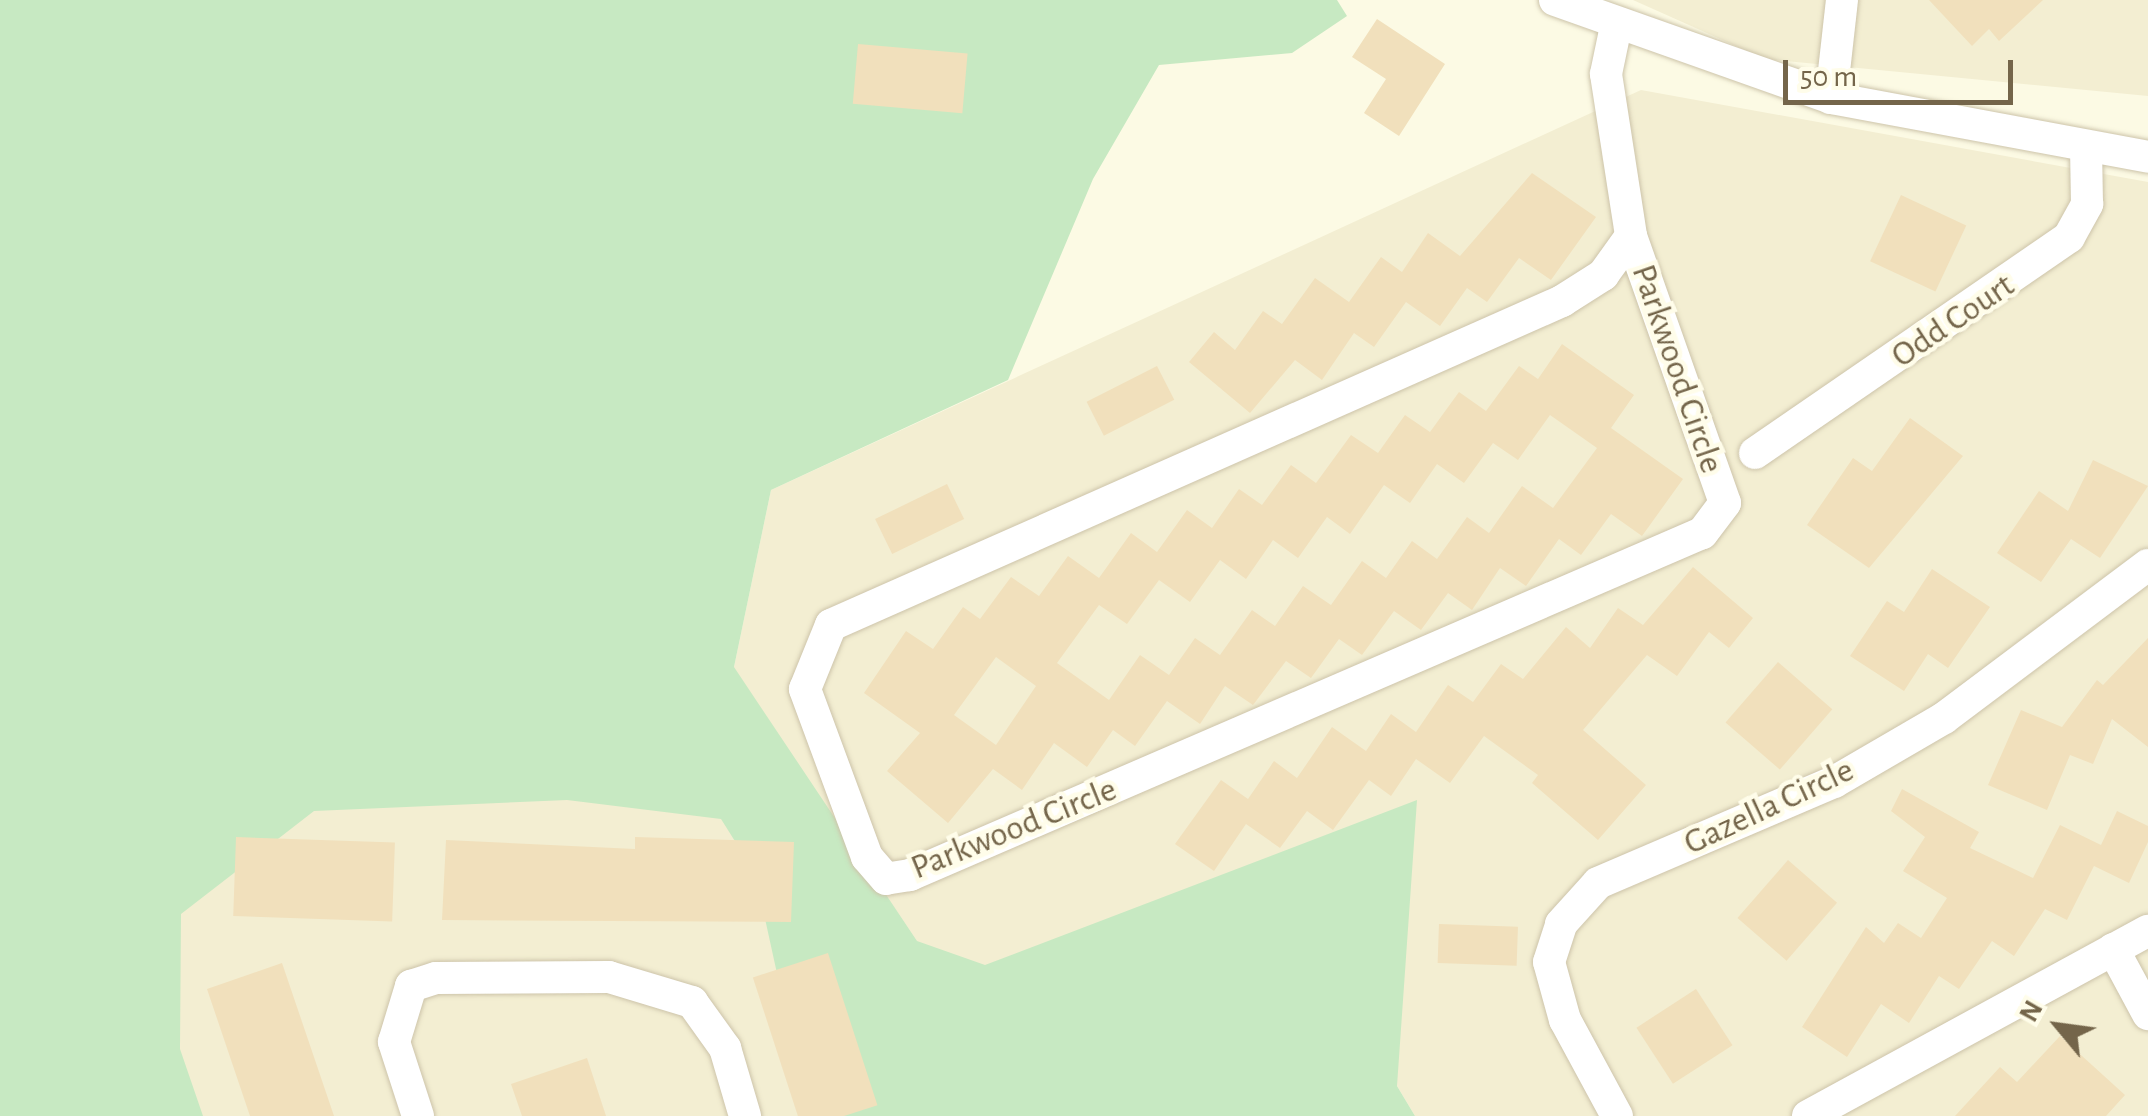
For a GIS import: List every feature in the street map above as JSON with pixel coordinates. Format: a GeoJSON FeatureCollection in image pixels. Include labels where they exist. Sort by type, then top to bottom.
{"type":"FeatureCollection","features":[{"type":"Feature","properties":{"kind":"street"},"geometry":{"type":"LineString","coordinates":[[1555,0],[1616,26],[1831,98],[2148,157]]}},
{"type":"Feature","properties":{"kind":"street"},"geometry":{"type":"LineString","coordinates":[[1831,98],[1842,0]]}},
{"type":"Feature","properties":{"kind":"street","name":"Parkwood Circle"},"geometry":{"type":"LineString","coordinates":[[1616,26],[1606,74],[1631,236],[1724,503],[1702,533],[910,874],[886,879],[867,857],[804,689],[831,625],[1562,301],[1603,275],[1631,236]]}},
{"type":"Feature","properties":{"kind":"street","name":"Odd Court"},"geometry":{"type":"LineString","coordinates":[[1755,453],[2069,237],[2088,204],[2086,146]]}},
{"type":"Feature","properties":{"kind":"street","name":"Gazella Circle"},"geometry":{"type":"LineString","coordinates":[[1617,1116],[1565,1020],[1549,962],[1560,924],[1598,884],[1834,782],[1944,718],[2148,565]]}},
{"type":"Feature","properties":{"kind":"street"},"geometry":{"type":"LineString","coordinates":[[1808,1116],[2148,932]]}},
{"type":"Feature","properties":{"kind":"street"},"geometry":{"type":"LineString","coordinates":[[2113,949],[2148,1014]]}},
{"type":"Feature","properties":{"kind":"street"},"geometry":{"type":"LineString","coordinates":[[418,1116],[394,1042],[411,986],[436,978],[590,977],[641,980],[692,1002],[725,1048],[745,1116]]}},
{"type":"Feature","properties":{"kind":"shaded area"},"geometry":{"type":"Polygon","coordinates":[[[1633,0],[2148,0],[2148,96],[1765,59],[1633,0]]]}},
{"type":"Feature","properties":{"kind":"shaded area"},"geometry":{"type":"Polygon","coordinates":[[[1641,90],[2148,182],[2148,1116],[1415,1116],[1397,1086],[977,1116],[174,1116],[59,754],[734,667],[771,490],[1641,90]]]}},
{"type":"Feature","properties":{"kind":"green space"},"geometry":{"type":"Polygon","coordinates":[[[0,0],[1337,0],[1347,16],[1292,53],[1159,65],[1093,179],[1008,380],[771,490],[734,667],[917,941],[985,965],[1417,800],[1397,1086],[1415,1116],[819,1116],[794,1051],[755,873],[721,819],[567,800],[314,811],[181,914],[180,1049],[203,1116],[0,1116],[0,0]]]}},
{"type":"Feature","properties":{"kind":"building"},"geometry":{"type":"Polygon","coordinates":[[[1929,0],[2043,0],[1999,41],[1989,29],[1972,46],[1929,0]]]}},
{"type":"Feature","properties":{"kind":"building"},"geometry":{"type":"Polygon","coordinates":[[[1377,19],[1445,64],[1399,136],[1364,113],[1386,79],[1352,57],[1377,19]]]}},
{"type":"Feature","properties":{"kind":"building"},"geometry":{"type":"Polygon","coordinates":[[[858,44],[968,54],[962,113],[853,104],[858,44]]]}},
{"type":"Feature","properties":{"kind":"building"},"geometry":{"type":"Polygon","coordinates":[[[1532,173],[1596,217],[1551,280],[1519,258],[1487,302],[1467,288],[1440,326],[1406,302],[1374,347],[1354,333],[1322,380],[1295,360],[1250,413],[1189,362],[1214,332],[1235,350],[1263,311],[1282,324],[1315,278],[1349,302],[1381,257],[1402,272],[1428,233],[1460,256],[1532,173]]]}},
{"type":"Feature","properties":{"kind":"building"},"geometry":{"type":"Polygon","coordinates":[[[1901,195],[1966,225],[1935,292],[1870,261],[1901,195]]]}},
{"type":"Feature","properties":{"kind":"building"},"geometry":{"type":"Polygon","coordinates":[[[1562,344],[1634,395],[1611,428],[1683,479],[1642,536],[1611,514],[1581,555],[1559,539],[1526,586],[1500,568],[1472,610],[1448,593],[1421,630],[1394,611],[1362,655],[1339,639],[1311,678],[1286,661],[1253,705],[1225,686],[1200,724],[1167,701],[1135,746],[1113,730],[1087,767],[1054,743],[1022,790],[993,769],[948,823],[887,771],[920,733],[864,693],[906,631],[933,649],[963,607],[980,619],[1011,577],[1039,596],[1068,556],[1099,578],[1131,533],[1157,552],[1187,510],[1212,528],[1239,489],[1262,505],[1291,465],[1316,483],[1351,435],[1378,453],[1405,415],[1430,432],[1459,392],[1486,411],[1519,366],[1538,379],[1562,344]],[[1550,415],[1518,460],[1493,443],[1464,483],[1437,464],[1410,503],[1384,485],[1350,534],[1327,517],[1298,558],[1273,540],[1246,579],[1220,560],[1190,602],[1159,580],[1127,624],[1099,605],[1057,663],[1109,700],[1140,655],[1169,675],[1195,638],[1220,655],[1252,610],[1275,626],[1303,586],[1331,605],[1362,561],[1386,578],[1412,541],[1437,559],[1467,517],[1489,533],[1522,486],[1553,508],[1597,448],[1550,415]],[[996,657],[954,715],[996,745],[1036,686],[996,657]]]}},
{"type":"Feature","properties":{"kind":"building"},"geometry":{"type":"Polygon","coordinates":[[[1157,366],[1174,400],[1104,436],[1087,402],[1157,366]]]}},
{"type":"Feature","properties":{"kind":"building"},"geometry":{"type":"Polygon","coordinates":[[[1910,418],[1963,456],[1869,568],[1807,525],[1853,458],[1872,471],[1910,418]]]}},
{"type":"Feature","properties":{"kind":"building"},"geometry":{"type":"Polygon","coordinates":[[[2093,460],[2148,486],[2100,558],[2071,539],[2041,582],[1997,553],[2039,491],[2068,511],[2093,460]]]}},
{"type":"Feature","properties":{"kind":"building"},"geometry":{"type":"Polygon","coordinates":[[[947,484],[964,519],[892,554],[875,519],[947,484]]]}},
{"type":"Feature","properties":{"kind":"building"},"geometry":{"type":"Polygon","coordinates":[[[1693,567],[1753,618],[1729,648],[1709,632],[1677,676],[1647,655],[1583,730],[1646,785],[1598,840],[1532,783],[1538,775],[1484,736],[1450,783],[1416,759],[1391,796],[1369,780],[1333,830],[1307,811],[1280,848],[1246,824],[1214,871],[1175,844],[1221,780],[1248,799],[1274,761],[1297,778],[1332,727],[1366,751],[1391,714],[1416,732],[1448,685],[1473,702],[1501,664],[1523,679],[1566,627],[1590,648],[1618,608],[1643,625],[1693,567]]]}},
{"type":"Feature","properties":{"kind":"building"},"geometry":{"type":"Polygon","coordinates":[[[1932,569],[1990,607],[1948,668],[1928,654],[1904,691],[1850,656],[1887,601],[1904,612],[1932,569]]]}},
{"type":"Feature","properties":{"kind":"building"},"geometry":{"type":"Polygon","coordinates":[[[2148,638],[2148,747],[2112,719],[2093,764],[2070,755],[2047,810],[1988,785],[2021,710],[2062,727],[2097,680],[2103,685],[2148,638]]]}},
{"type":"Feature","properties":{"kind":"building"},"geometry":{"type":"Polygon","coordinates":[[[1778,662],[1832,709],[1780,770],[1726,722],[1778,662]]]}},
{"type":"Feature","properties":{"kind":"building"},"geometry":{"type":"Polygon","coordinates":[[[1902,789],[1979,832],[1970,848],[2033,878],[2060,825],[2101,845],[2117,811],[2148,826],[2148,842],[2129,883],[2094,866],[2067,920],[2045,909],[2014,956],[1992,941],[1959,989],[1939,976],[1909,1023],[1881,1004],[1847,1057],[1802,1027],[1866,927],[1884,943],[1898,923],[1921,938],[1947,898],[1903,871],[1925,837],[1891,811],[1902,789]]]}},
{"type":"Feature","properties":{"kind":"building"},"geometry":{"type":"Polygon","coordinates":[[[236,837],[395,843],[392,922],[233,916],[236,837]]]}},
{"type":"Feature","properties":{"kind":"building"},"geometry":{"type":"Polygon","coordinates":[[[635,837],[794,842],[791,922],[442,920],[446,840],[635,849],[635,837]]]}},
{"type":"Feature","properties":{"kind":"building"},"geometry":{"type":"Polygon","coordinates":[[[1788,860],[1837,903],[1787,961],[1737,918],[1788,860]]]}},
{"type":"Feature","properties":{"kind":"building"},"geometry":{"type":"Polygon","coordinates":[[[1439,924],[1518,927],[1517,966],[1438,963],[1439,924]]]}},
{"type":"Feature","properties":{"kind":"building"},"geometry":{"type":"Polygon","coordinates":[[[828,953],[877,1105],[844,1116],[798,1116],[753,977],[828,953]]]}},
{"type":"Feature","properties":{"kind":"building"},"geometry":{"type":"Polygon","coordinates":[[[282,963],[334,1116],[250,1116],[207,989],[282,963]]]}},
{"type":"Feature","properties":{"kind":"building"},"geometry":{"type":"Polygon","coordinates":[[[1696,989],[1732,1045],[1673,1084],[1636,1028],[1696,989]]]}},
{"type":"Feature","properties":{"kind":"building"},"geometry":{"type":"Polygon","coordinates":[[[2060,1036],[2125,1095],[2106,1116],[1955,1116],[2000,1067],[2017,1082],[2060,1036]]]}},
{"type":"Feature","properties":{"kind":"building"},"geometry":{"type":"Polygon","coordinates":[[[587,1058],[606,1116],[522,1116],[511,1084],[587,1058]]]}}]}
